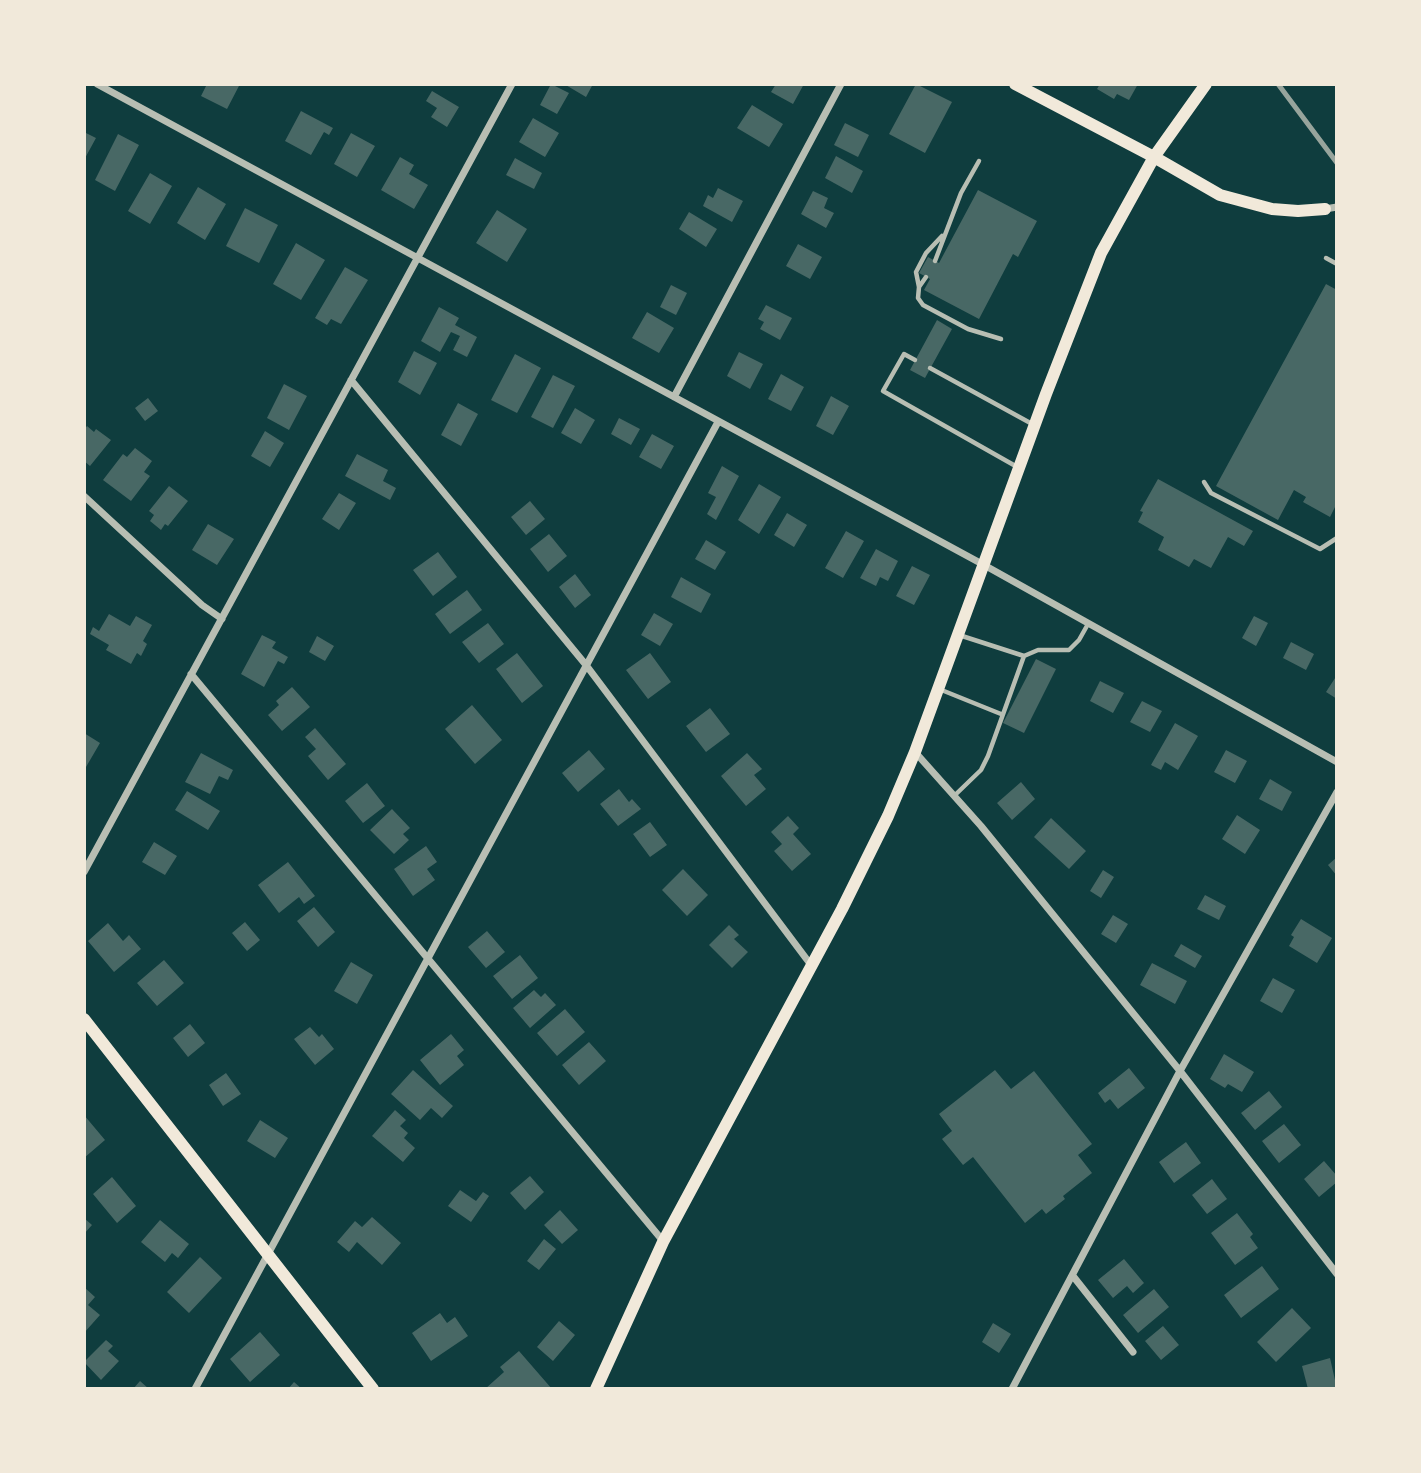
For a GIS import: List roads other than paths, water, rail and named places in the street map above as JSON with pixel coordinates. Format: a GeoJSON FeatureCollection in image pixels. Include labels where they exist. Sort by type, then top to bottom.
{"type":"FeatureCollection","features":[{"type":"Feature","properties":{"kind":"main road"},"geometry":{"type":"LineString","coordinates":[[1015,84],[1220,195],[1246,203],[1298,211],[1331,208]]}},
{"type":"Feature","properties":{"kind":"main road"},"geometry":{"type":"LineString","coordinates":[[596,1389],[663,1242],[873,848],[915,752],[1080,303],[1101,253],[1154,157],[1206,84]]}},
{"type":"Feature","properties":{"kind":"main road"},"geometry":{"type":"LineString","coordinates":[[84,1018],[373,1389]]}},
{"type":"Feature","properties":{"kind":"street"},"geometry":{"type":"LineString","coordinates":[[97,84],[984,565],[1337,762]]}},
{"type":"Feature","properties":{"kind":"street"},"geometry":{"type":"LineString","coordinates":[[84,872],[512,84]]}},
{"type":"Feature","properties":{"kind":"street"},"geometry":{"type":"LineString","coordinates":[[674,397],[841,84]]}},
{"type":"Feature","properties":{"kind":"street"},"geometry":{"type":"LineString","coordinates":[[351,380],[586,665],[811,965]]}},
{"type":"Feature","properties":{"kind":"street"},"geometry":{"type":"LineString","coordinates":[[195,1389],[718,422]]}},
{"type":"Feature","properties":{"kind":"street"},"geometry":{"type":"LineString","coordinates":[[84,496],[202,605],[222,619]]}},
{"type":"Feature","properties":{"kind":"street"},"geometry":{"type":"LineString","coordinates":[[191,674],[663,1242]]}},
{"type":"Feature","properties":{"kind":"street"},"geometry":{"type":"LineString","coordinates":[[915,752],[1180,1072],[1337,1274]]}},
{"type":"Feature","properties":{"kind":"street"},"geometry":{"type":"LineString","coordinates":[[1012,1389],[1180,1072],[1337,792]]}},
{"type":"Feature","properties":{"kind":"street"},"geometry":{"type":"LineString","coordinates":[[1073,1276],[1133,1352]]}},
{"type":"Feature","properties":{"kind":"lane"},"geometry":{"type":"LineString","coordinates":[[935,261],[961,193],[978,161]]}},
{"type":"Feature","properties":{"kind":"lane"},"geometry":{"type":"LineString","coordinates":[[945,233],[926,253],[916,272],[918,298],[923,305],[968,329],[1001,339]]}},
{"type":"Feature","properties":{"kind":"lane"},"geometry":{"type":"LineString","coordinates":[[1326,258],[1337,264]]}},
{"type":"Feature","properties":{"kind":"lane"},"geometry":{"type":"LineString","coordinates":[[919,287],[926,277]]}},
{"type":"Feature","properties":{"kind":"lane"},"geometry":{"type":"LineString","coordinates":[[915,360],[904,354],[883,391],[1019,468]]}},
{"type":"Feature","properties":{"kind":"lane"},"geometry":{"type":"LineString","coordinates":[[930,369],[1035,426]]}},
{"type":"Feature","properties":{"kind":"lane"},"geometry":{"type":"LineString","coordinates":[[1204,482],[1211,493],[1320,549],[1337,538]]}},
{"type":"Feature","properties":{"kind":"lane"},"geometry":{"type":"LineString","coordinates":[[958,635],[1024,656],[1038,650],[1069,650],[1079,640],[1088,624]]}},
{"type":"Feature","properties":{"kind":"lane"},"geometry":{"type":"LineString","coordinates":[[954,796],[981,770],[988,756],[1024,656]]}},
{"type":"Feature","properties":{"kind":"lane"},"geometry":{"type":"LineString","coordinates":[[938,689],[1002,714]]}},
{"type":"Feature","properties":{"kind":"railway"},"geometry":{"type":"LineString","coordinates":[[1278,84],[1337,163]]}}]}
